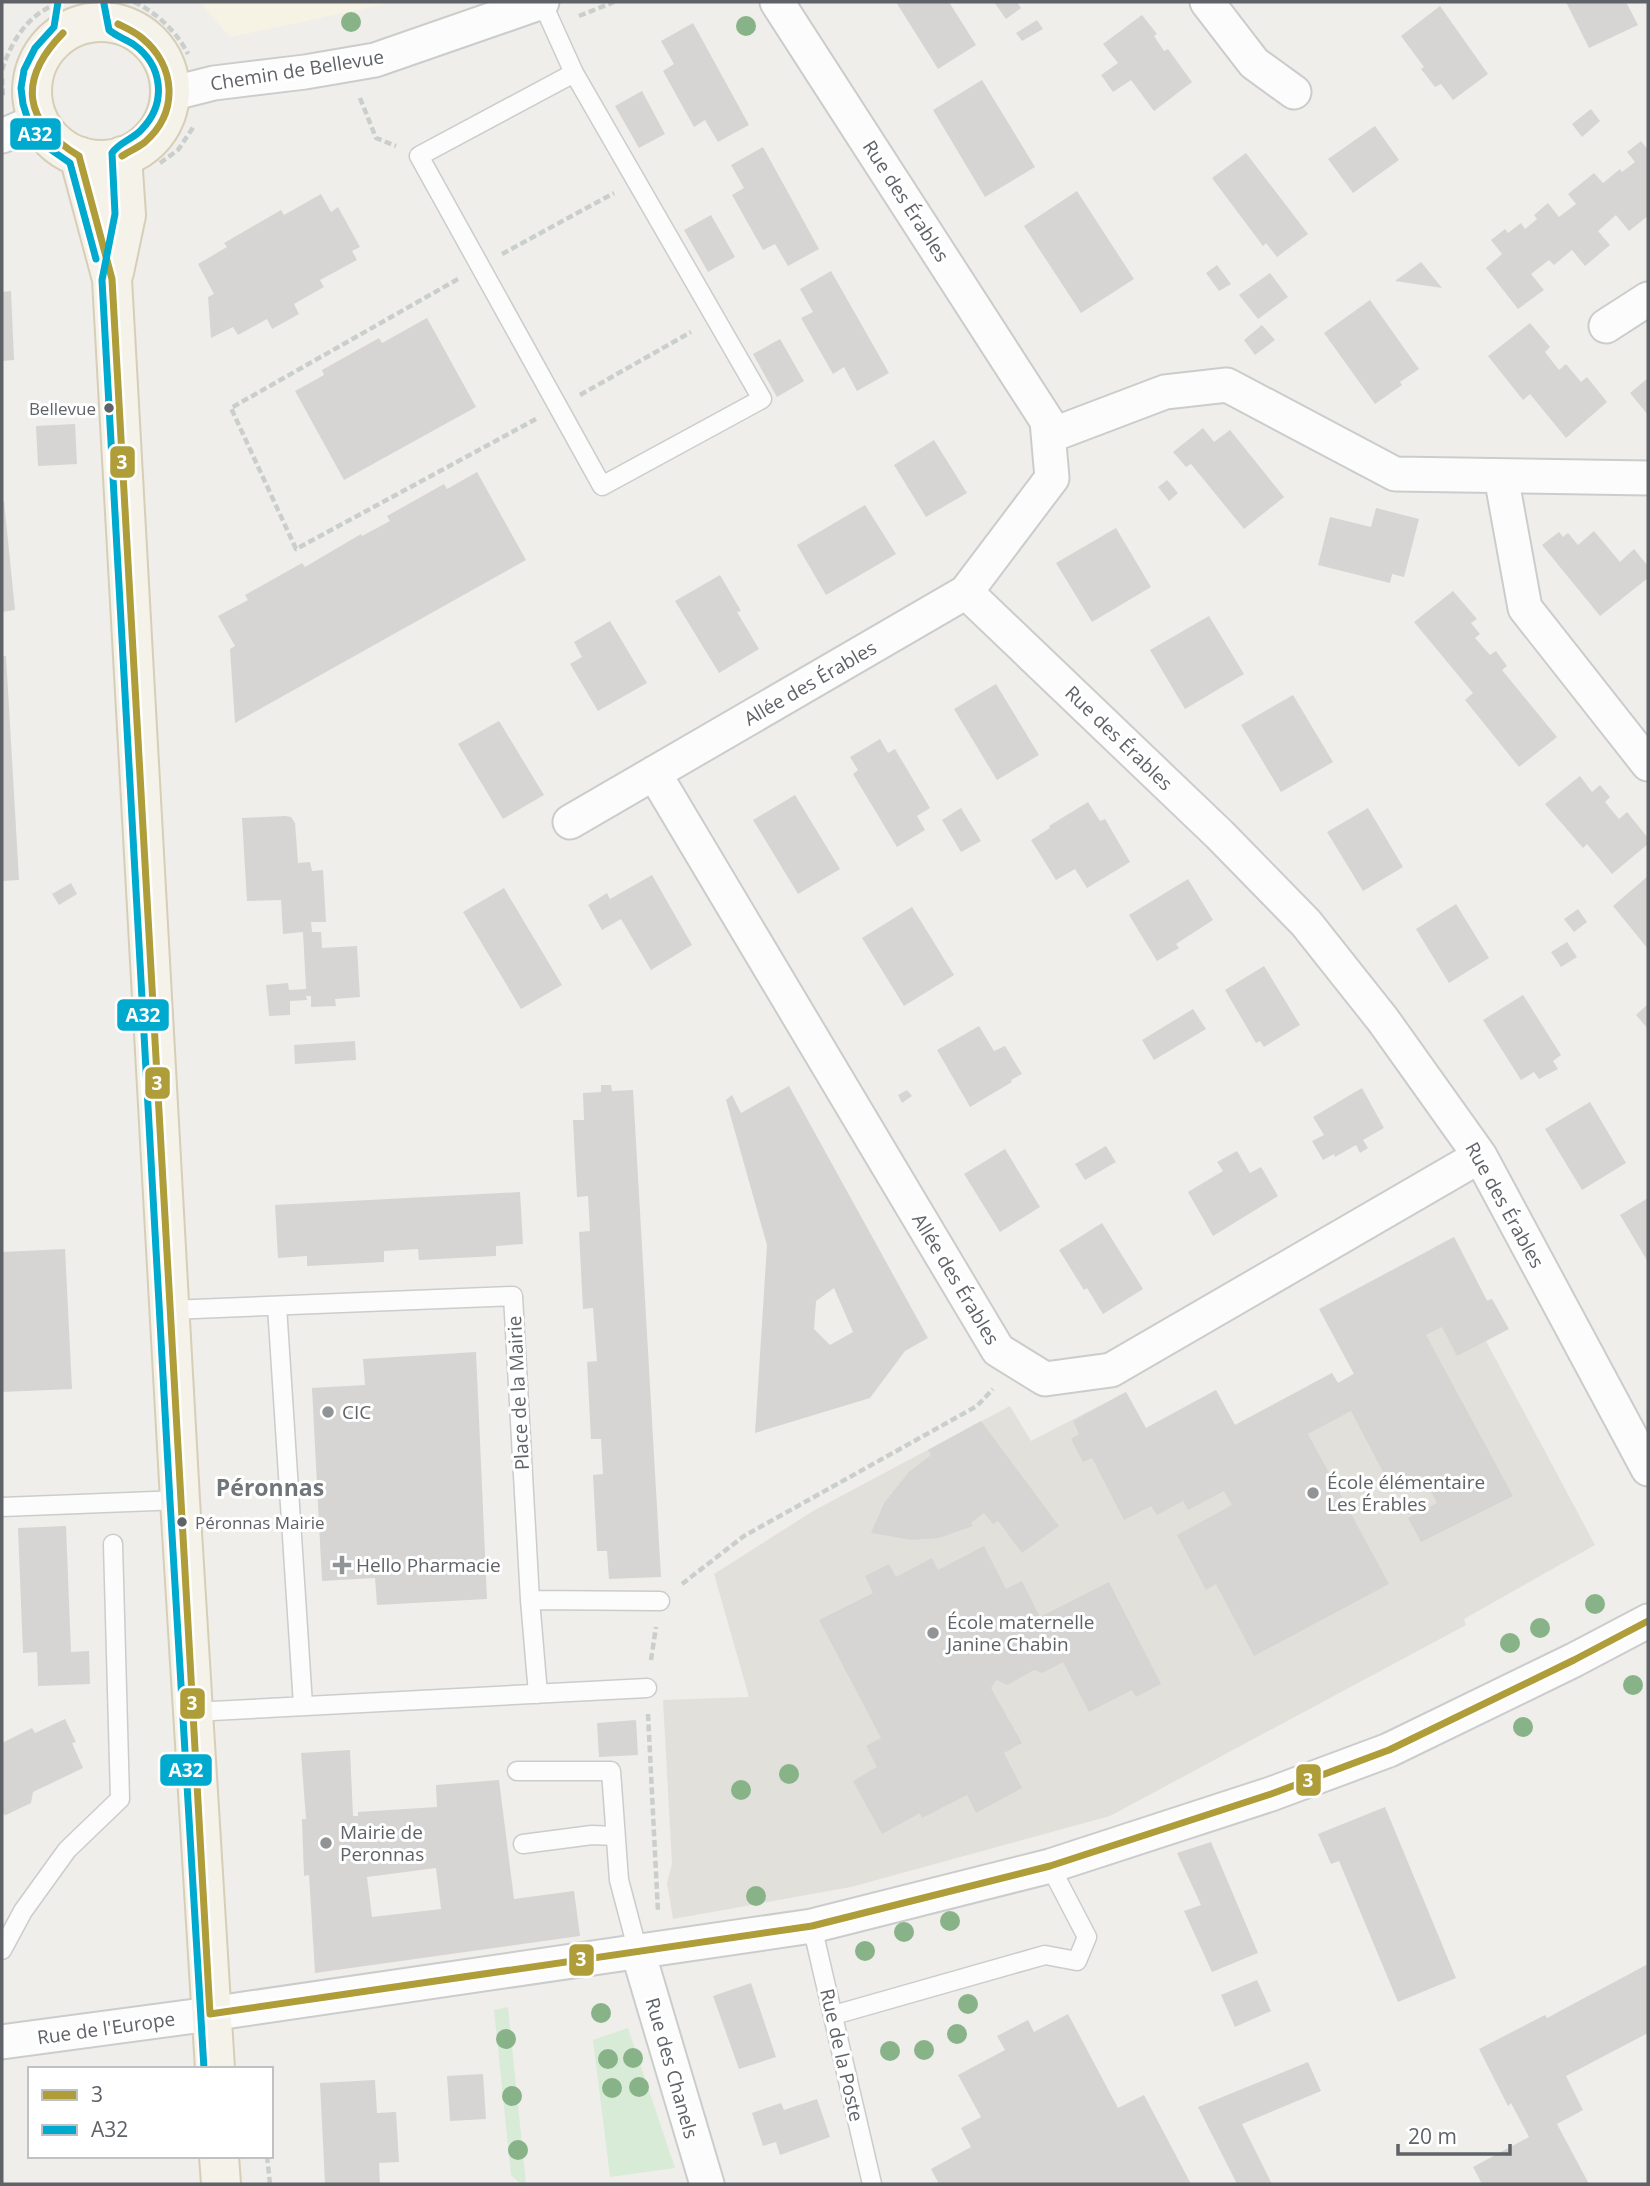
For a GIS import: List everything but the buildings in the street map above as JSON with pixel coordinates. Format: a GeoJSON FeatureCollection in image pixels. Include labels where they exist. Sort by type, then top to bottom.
{"type":"FeatureCollection","features":[{"type":"Feature","properties":{"kind":"main road"},"geometry":{"type":"LineString","coordinates":[[61,8],[91,23],[116,13],[151,43],[162,58],[169,75],[170,94],[163,121],[135,151],[100,160],[79,156],[55,142],[39,120],[32,96],[35,72],[61,8]]}},
{"type":"Feature","properties":{"kind":"main road"},"geometry":{"type":"LineString","coordinates":[[79,156],[112,279],[180,1500],[215,2067]]}},
{"type":"Feature","properties":{"kind":"main road"},"geometry":{"type":"LineString","coordinates":[[112,279],[126,215],[122,156]]}},
{"type":"Feature","properties":{"kind":"main road"},"geometry":{"type":"LineString","coordinates":[[219,2158],[221,2184]]}},
{"type":"Feature","properties":{"kind":"street","name":"Chemin de Bellevue"},"geometry":{"type":"LineString","coordinates":[[170,94],[214,83],[376,60],[542,2]]}},
{"type":"Feature","properties":{"kind":"street","name":"Rue des Érables"},"geometry":{"type":"LineString","coordinates":[[777,2],[1048,421],[1052,478],[966,592],[1220,835],[1306,923],[1383,1020],[1480,1156],[1648,1469]]}},
{"type":"Feature","properties":{"kind":"street"},"geometry":{"type":"LineString","coordinates":[[1207,2],[1254,63],[1294,92]]}},
{"type":"Feature","properties":{"kind":"street"},"geometry":{"type":"LineString","coordinates":[[2,136],[39,120]]}},
{"type":"Feature","properties":{"kind":"street"},"geometry":{"type":"LineString","coordinates":[[1606,326],[1648,299]]}},
{"type":"Feature","properties":{"kind":"street"},"geometry":{"type":"LineString","coordinates":[[1049,436],[1164,392],[1227,385],[1395,474],[1648,478]]}},
{"type":"Feature","properties":{"kind":"street"},"geometry":{"type":"LineString","coordinates":[[1501,476],[1525,608],[1648,764]]}},
{"type":"Feature","properties":{"kind":"street","name":"Allée des Érables"},"geometry":{"type":"LineString","coordinates":[[569,822],[966,592]]}},
{"type":"Feature","properties":{"kind":"street","name":"Allée des Érables"},"geometry":{"type":"LineString","coordinates":[[654,773],[998,1350],[1045,1379],[1111,1370],[1480,1156]]}},
{"type":"Feature","properties":{"kind":"street","name":"Rue de l'Europe"},"geometry":{"type":"LineString","coordinates":[[2,2042],[812,1926],[1050,1866],[1271,1794],[1389,1750],[1648,1621]]}},
{"type":"Feature","properties":{"kind":"street","name":"Rue des Chanels"},"geometry":{"type":"LineString","coordinates":[[649,1950],[707,2184]]}},
{"type":"Feature","properties":{"kind":"lane"},"geometry":{"type":"LineString","coordinates":[[542,2],[574,73],[762,399],[602,486],[419,156],[574,73]]}},
{"type":"Feature","properties":{"kind":"lane","name":"Place de la Mairie"},"geometry":{"type":"LineString","coordinates":[[170,1310],[513,1296],[538,1694]]}},
{"type":"Feature","properties":{"kind":"lane"},"geometry":{"type":"LineString","coordinates":[[277,1306],[303,1705]]}},
{"type":"Feature","properties":{"kind":"lane"},"geometry":{"type":"LineString","coordinates":[[2,1507],[180,1500]]}},
{"type":"Feature","properties":{"kind":"lane"},"geometry":{"type":"LineString","coordinates":[[2,1950],[23,1911],[67,1850],[120,1799],[113,1544]]}},
{"type":"Feature","properties":{"kind":"lane"},"geometry":{"type":"LineString","coordinates":[[530,1600],[660,1601]]}},
{"type":"Feature","properties":{"kind":"lane"},"geometry":{"type":"LineString","coordinates":[[193,1712],[647,1688]]}},
{"type":"Feature","properties":{"kind":"lane"},"geometry":{"type":"LineString","coordinates":[[517,1771],[611,1771],[619,1880],[649,1950]]}},
{"type":"Feature","properties":{"kind":"lane"},"geometry":{"type":"LineString","coordinates":[[523,1844],[592,1835],[615,1836]]}},
{"type":"Feature","properties":{"kind":"lane"},"geometry":{"type":"LineString","coordinates":[[834,2015],[1045,1955],[1077,1961],[1087,1937],[1050,1866]]}},
{"type":"Feature","properties":{"kind":"lane","name":"Rue de la Poste"},"geometry":{"type":"LineString","coordinates":[[812,1926],[872,2184]]}},
{"type":"Feature","properties":{"kind":"path"},"geometry":{"type":"LineString","coordinates":[[2,70],[10,47],[25,25],[41,11],[61,8]]}},
{"type":"Feature","properties":{"kind":"path"},"geometry":{"type":"LineString","coordinates":[[346,66],[376,138],[419,156]]}},
{"type":"Feature","properties":{"kind":"path"},"geometry":{"type":"LineString","coordinates":[[636,180],[231,408],[296,549],[558,407],[715,318]]}},
{"type":"Feature","properties":{"kind":"path"},"geometry":{"type":"LineString","coordinates":[[649,1950],[647,1688],[660,1601],[744,1536],[977,1406],[1018,1363]]}},
{"type":"Feature","properties":{"kind":"path"},"geometry":{"type":"LineString","coordinates":[[267,2158],[270,2184]]}},
{"type":"Feature","properties":{"kind":"shaded area"},"geometry":{"type":"Polygon","coordinates":[[[200,2],[394,2],[230,37],[200,2]]]}},
{"type":"Feature","properties":{"kind":"shaded area"},"geometry":{"type":"Polygon","coordinates":[[[1454,1237],[1487,1300],[1492,1299],[1508,1329],[1486,1341],[1595,1545],[1464,1619],[1466,1625],[1110,1816],[851,1887],[673,1919],[667,1883],[672,1864],[663,1700],[749,1697],[714,1574],[813,1511],[1010,1406],[1031,1441],[1126,1392],[1146,1428],[1216,1390],[1235,1425],[1332,1373],[1338,1383],[1353,1374],[1435,1247],[1454,1237]]]}},
{"type":"Feature","properties":{"kind":"green space"},"geometry":{"type":"Polygon","coordinates":[[[508,2007],[526,2184],[521,2184],[511,2175],[494,2010],[508,2007]]]}},
{"type":"Feature","properties":{"kind":"green space"},"geometry":{"type":"Polygon","coordinates":[[[628,2028],[675,2168],[610,2177],[593,2040],[628,2028]]]}},
{"type":"Feature","properties":{"kind":"transit line","name":"A32"},"geometry":{"type":"LineString","coordinates":[[58,2],[54,27],[35,48],[24,70],[21,88],[23,104],[36,135],[47,147],[70,163],[96,259]]}},
{"type":"Feature","properties":{"kind":"transit line","name":"A32"},"geometry":{"type":"LineString","coordinates":[[104,4],[109,30],[143,53],[151,62],[158,85],[158,96],[150,119],[139,132],[112,153],[115,214],[102,280],[204,2067]]}},
{"type":"Feature","properties":{"kind":"transit line","name":"3"},"geometry":{"type":"LineString","coordinates":[[118,24],[139,36],[153,49],[162,62],[169,89],[164,117],[156,130],[143,144],[122,156]]}},
{"type":"Feature","properties":{"kind":"transit line","name":"3"},"geometry":{"type":"LineString","coordinates":[[63,33],[38,67],[33,84],[33,99],[37,115],[46,129],[79,156]]}},
{"type":"Feature","properties":{"kind":"transit line","name":"3"},"geometry":{"type":"LineString","coordinates":[[79,156],[112,279],[210,2014]]}},
{"type":"Feature","properties":{"kind":"transit line","name":"3"},"geometry":{"type":"LineString","coordinates":[[210,2014],[812,1926],[1050,1866],[1271,1794],[1389,1750],[1648,1621]]}},
{"type":"Feature","properties":{"kind":"place","name":"Bellevue"},"geometry":{"type":"Point","coordinates":[109,408]}},
{"type":"Feature","properties":{"kind":"place","name":"CIC"},"geometry":{"type":"Point","coordinates":[328,1412]}},
{"type":"Feature","properties":{"kind":"place","name":"École élémentaire Les Érables"},"geometry":{"type":"Point","coordinates":[1313,1493]}},
{"type":"Feature","properties":{"kind":"place","name":"Péronnas Mairie"},"geometry":{"type":"Point","coordinates":[182,1522]}},
{"type":"Feature","properties":{"kind":"place","name":"Hello Pharmacie"},"geometry":{"type":"Point","coordinates":[342,1565]}},
{"type":"Feature","properties":{"kind":"place","name":"École maternelle Janine Chabin"},"geometry":{"type":"Point","coordinates":[933,1633]}},
{"type":"Feature","properties":{"kind":"place","name":"Mairie de Peronnas"},"geometry":{"type":"Point","coordinates":[326,1843]}},
{"type":"Feature","properties":{"kind":"district","name":"Péronnas"},"geometry":{"type":"Point","coordinates":[270,1487]}}]}
